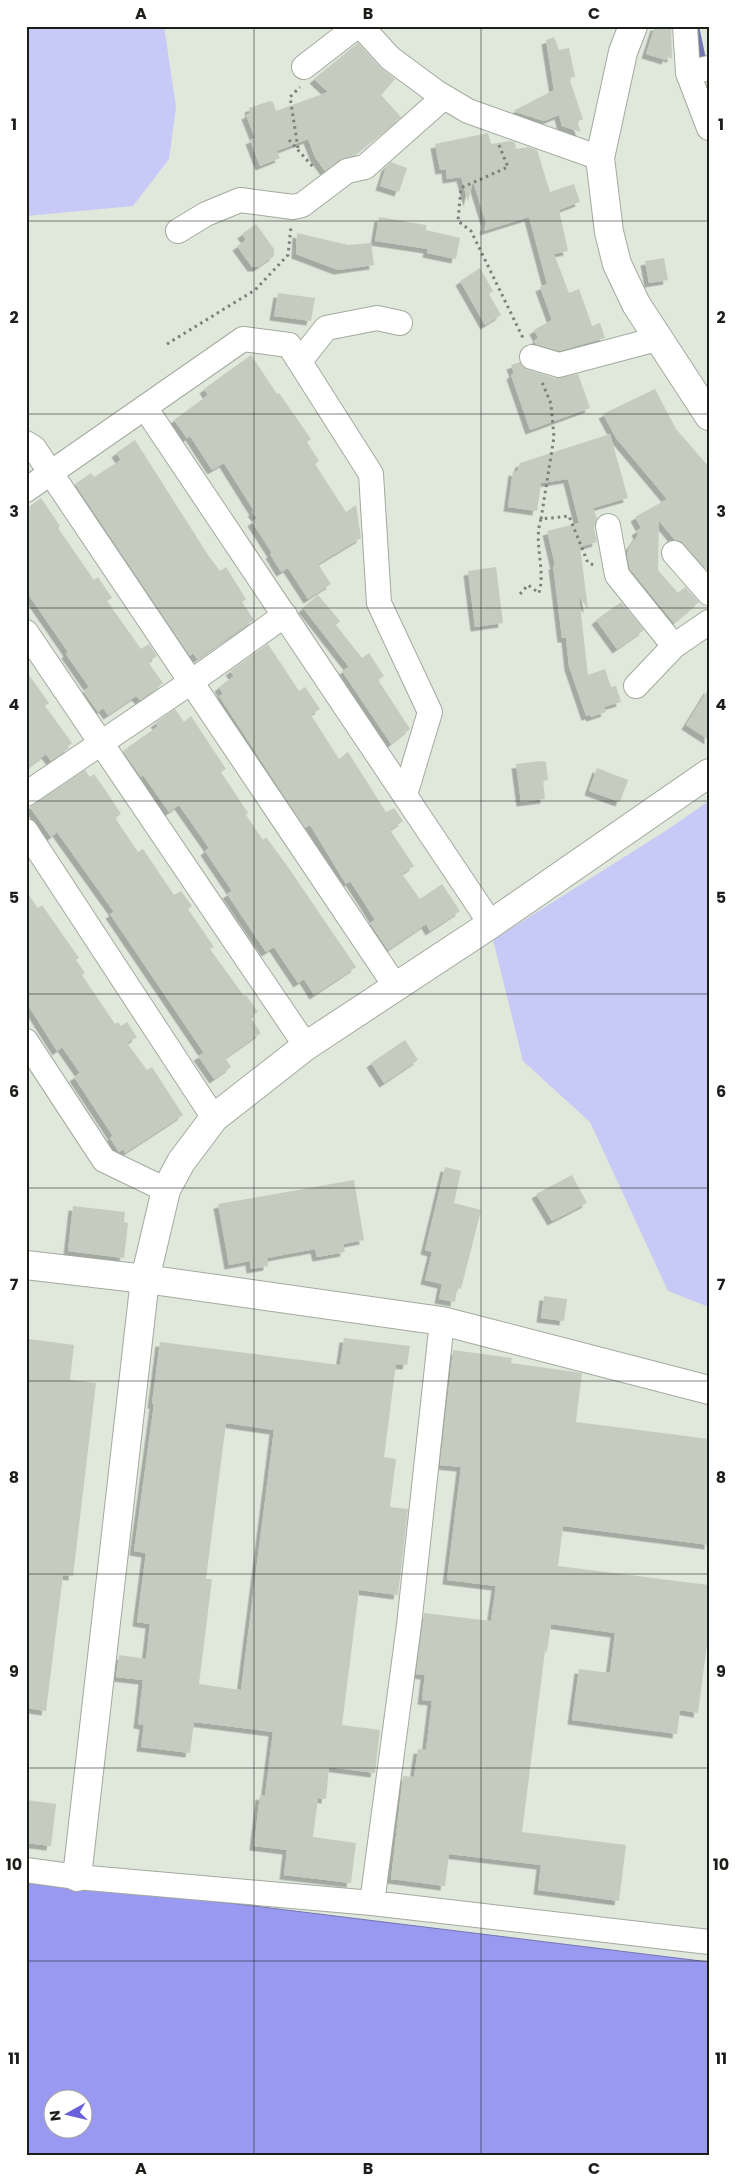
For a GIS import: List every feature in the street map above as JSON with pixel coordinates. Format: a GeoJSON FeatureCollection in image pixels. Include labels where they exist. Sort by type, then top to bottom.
{"type":"FeatureCollection","features":[{"type":"Feature","properties":{"kind":"street"},"geometry":{"type":"LineString","coordinates":[[304,67],[357,26]]}},
{"type":"Feature","properties":{"kind":"street"},"geometry":{"type":"LineString","coordinates":[[361,26],[390,58],[444,97],[468,111],[600,158]]}},
{"type":"Feature","properties":{"kind":"street"},"geometry":{"type":"LineString","coordinates":[[633,26],[623,52],[600,158],[609,232],[618,264],[636,304],[657,339],[709,416]]}},
{"type":"Feature","properties":{"kind":"street"},"geometry":{"type":"LineString","coordinates":[[685,26],[699,70],[709,128]]}},
{"type":"Feature","properties":{"kind":"street"},"geometry":{"type":"LineString","coordinates":[[178,231],[206,214],[240,200],[293,207],[302,205],[347,171],[365,167],[444,97]]}},
{"type":"Feature","properties":{"kind":"street"},"geometry":{"type":"LineString","coordinates":[[300,361],[326,328],[377,318],[400,323]]}},
{"type":"Feature","properties":{"kind":"street"},"geometry":{"type":"LineString","coordinates":[[26,490],[146,409],[243,339],[290,345],[371,474],[379,603],[430,712],[405,795]]}},
{"type":"Feature","properties":{"kind":"street"},"geometry":{"type":"LineString","coordinates":[[532,356],[560,365],[657,339]]}},
{"type":"Feature","properties":{"kind":"street"},"geometry":{"type":"LineString","coordinates":[[146,409],[491,924]]}},
{"type":"Feature","properties":{"kind":"street"},"geometry":{"type":"LineString","coordinates":[[26,443],[34,448],[396,987]]}},
{"type":"Feature","properties":{"kind":"street"},"geometry":{"type":"LineString","coordinates":[[608,526],[618,575],[674,646]]}},
{"type":"Feature","properties":{"kind":"street"},"geometry":{"type":"LineString","coordinates":[[674,553],[709,593]]}},
{"type":"Feature","properties":{"kind":"street"},"geometry":{"type":"LineString","coordinates":[[26,794],[191,682],[284,615]]}},
{"type":"Feature","properties":{"kind":"street"},"geometry":{"type":"LineString","coordinates":[[636,686],[674,646],[709,622]]}},
{"type":"Feature","properties":{"kind":"street"},"geometry":{"type":"LineString","coordinates":[[26,632],[306,1046]]}},
{"type":"Feature","properties":{"kind":"street"},"geometry":{"type":"LineString","coordinates":[[77,1876],[146,1279],[166,1190],[181,1162],[214,1118],[306,1046],[491,924],[709,773]]}},
{"type":"Feature","properties":{"kind":"street"},"geometry":{"type":"LineString","coordinates":[[26,831],[214,1118]]}},
{"type":"Feature","properties":{"kind":"street"},"geometry":{"type":"LineString","coordinates":[[26,1041],[104,1160],[166,1190]]}},
{"type":"Feature","properties":{"kind":"street"},"geometry":{"type":"LineString","coordinates":[[26,1265],[146,1279],[442,1320],[709,1390]]}},
{"type":"Feature","properties":{"kind":"street"},"geometry":{"type":"LineString","coordinates":[[372,1903],[409,1625],[442,1320]]}},
{"type":"Feature","properties":{"kind":"street"},"geometry":{"type":"LineString","coordinates":[[26,1870],[372,1903],[709,1942]]}},
{"type":"Feature","properties":{"kind":"path"},"geometry":{"type":"LineString","coordinates":[[298,148],[290,96],[304,84],[304,67]]}},
{"type":"Feature","properties":{"kind":"path"},"geometry":{"type":"LineString","coordinates":[[492,120],[508,167],[461,188],[458,221],[471,231],[532,356],[551,404],[554,438],[542,518],[538,528],[542,584],[539,593],[528,585],[520,594]]}},
{"type":"Feature","properties":{"kind":"path"},"geometry":{"type":"LineString","coordinates":[[289,140],[298,148],[328,185]]}},
{"type":"Feature","properties":{"kind":"path"},"geometry":{"type":"LineString","coordinates":[[167,344],[255,290],[288,254],[293,207]]}},
{"type":"Feature","properties":{"kind":"path"},"geometry":{"type":"LineString","coordinates":[[542,518],[569,516],[588,563],[618,575]]}},
{"type":"Feature","properties":{"kind":"shaded area"},"geometry":{"type":"Polygon","coordinates":[[[26,26],[164,26],[176,107],[169,159],[133,206],[26,216],[26,26]]]}},
{"type":"Feature","properties":{"kind":"shaded area"},"geometry":{"type":"Polygon","coordinates":[[[709,801],[709,1307],[668,1291],[590,1122],[523,1061],[493,940],[667,830],[709,801]]]}},
{"type":"Feature","properties":{"kind":"water"},"geometry":{"type":"Polygon","coordinates":[[[26,1878],[709,1962],[709,2156],[26,2156],[26,1878]]]}},
{"type":"Feature","properties":{"kind":"building"},"geometry":{"type":"Polygon","coordinates":[[[655,26],[671,26],[672,58],[667,57],[666,60],[646,54],[655,26]]]}},
{"type":"Feature","properties":{"kind":"building"},"geometry":{"type":"Polygon","coordinates":[[[554,37],[559,50],[569,48],[575,77],[569,78],[583,119],[577,122],[581,132],[562,126],[559,115],[544,121],[513,111],[554,90],[546,40],[554,37]]]}},
{"type":"Feature","properties":{"kind":"building"},"geometry":{"type":"Polygon","coordinates":[[[358,43],[380,67],[395,79],[381,95],[401,117],[353,156],[339,160],[325,171],[315,157],[308,139],[277,151],[280,158],[260,166],[250,140],[255,138],[246,115],[250,113],[249,108],[270,101],[273,102],[276,111],[328,92],[314,79],[358,43]]]}},
{"type":"Feature","properties":{"kind":"building"},"geometry":{"type":"Polygon","coordinates":[[[488,133],[491,144],[510,141],[515,142],[516,149],[528,147],[537,150],[550,192],[574,184],[580,202],[559,210],[568,251],[554,254],[569,293],[579,289],[592,326],[600,323],[605,338],[559,351],[536,344],[534,341],[538,338],[534,330],[552,320],[540,287],[547,284],[529,217],[484,231],[486,223],[473,181],[468,202],[461,177],[447,179],[446,169],[440,170],[435,144],[488,133]]]}},
{"type":"Feature","properties":{"kind":"building"},"geometry":{"type":"Polygon","coordinates":[[[391,162],[407,168],[399,192],[380,186],[386,167],[391,162]]]}},
{"type":"Feature","properties":{"kind":"building"},"geometry":{"type":"Polygon","coordinates":[[[379,217],[426,225],[426,230],[460,238],[456,259],[427,253],[428,249],[375,241],[379,217]]]}},
{"type":"Feature","properties":{"kind":"building"},"geometry":{"type":"Polygon","coordinates":[[[256,224],[274,249],[274,256],[258,267],[252,267],[237,246],[246,240],[242,234],[256,224]]]}},
{"type":"Feature","properties":{"kind":"building"},"geometry":{"type":"Polygon","coordinates":[[[297,233],[348,245],[371,243],[374,265],[338,270],[296,254],[297,233]]]}},
{"type":"Feature","properties":{"kind":"building"},"geometry":{"type":"Polygon","coordinates":[[[664,258],[668,280],[649,283],[645,261],[664,258]]]}},
{"type":"Feature","properties":{"kind":"building"},"geometry":{"type":"Polygon","coordinates":[[[480,268],[493,291],[489,294],[501,315],[485,325],[460,281],[480,268]]]}},
{"type":"Feature","properties":{"kind":"building"},"geometry":{"type":"Polygon","coordinates":[[[278,293],[315,298],[311,321],[274,316],[278,293]]]}},
{"type":"Feature","properties":{"kind":"building"},"geometry":{"type":"Polygon","coordinates":[[[251,355],[277,394],[279,393],[311,439],[307,442],[319,461],[315,464],[346,512],[356,505],[361,538],[318,564],[331,584],[308,599],[288,568],[281,572],[270,554],[272,553],[252,522],[257,518],[252,512],[254,511],[224,463],[212,470],[190,436],[187,438],[174,420],[208,395],[204,389],[251,355]]]}},
{"type":"Feature","properties":{"kind":"building"},"geometry":{"type":"Polygon","coordinates":[[[520,362],[528,370],[555,378],[578,374],[590,408],[530,430],[511,375],[514,373],[511,365],[520,362]]]}},
{"type":"Feature","properties":{"kind":"building"},"geometry":{"type":"Polygon","coordinates":[[[655,389],[676,429],[709,467],[709,572],[684,544],[675,540],[659,521],[658,570],[678,593],[685,587],[699,602],[674,623],[630,569],[627,555],[629,548],[638,535],[636,531],[641,528],[635,517],[667,499],[616,438],[603,414],[655,389]]]}},
{"type":"Feature","properties":{"kind":"building"},"geometry":{"type":"Polygon","coordinates":[[[610,434],[628,498],[593,508],[597,519],[594,528],[597,542],[580,547],[588,609],[579,596],[588,675],[605,669],[611,687],[616,686],[621,702],[604,707],[606,712],[591,717],[590,715],[586,716],[569,666],[566,638],[562,638],[553,565],[555,565],[547,531],[579,523],[568,479],[541,483],[537,511],[508,507],[513,471],[517,472],[520,463],[610,434]]]}},
{"type":"Feature","properties":{"kind":"building"},"geometry":{"type":"Polygon","coordinates":[[[135,440],[208,555],[220,571],[226,567],[246,599],[242,602],[254,620],[197,659],[193,653],[190,656],[75,484],[91,473],[94,477],[121,460],[116,453],[135,440]]]}},
{"type":"Feature","properties":{"kind":"building"},"geometry":{"type":"Polygon","coordinates":[[[41,498],[60,526],[58,528],[94,580],[98,577],[112,598],[107,601],[141,649],[149,644],[157,656],[148,662],[163,683],[140,700],[136,696],[108,715],[103,708],[98,712],[83,691],[89,687],[66,654],[68,652],[26,591],[26,509],[41,498]]]}},
{"type":"Feature","properties":{"kind":"building"},"geometry":{"type":"Polygon","coordinates":[[[496,567],[503,623],[475,627],[468,571],[496,567]]]}},
{"type":"Feature","properties":{"kind":"building"},"geometry":{"type":"Polygon","coordinates":[[[318,595],[340,621],[336,625],[362,658],[369,653],[384,676],[378,680],[410,729],[391,744],[342,671],[349,667],[303,608],[318,595]]]}},
{"type":"Feature","properties":{"kind":"building"},"geometry":{"type":"Polygon","coordinates":[[[621,602],[644,630],[617,649],[596,620],[621,602]]]}},
{"type":"Feature","properties":{"kind":"building"},"geometry":{"type":"Polygon","coordinates":[[[268,644],[299,691],[305,687],[320,709],[311,715],[339,759],[348,752],[386,812],[394,808],[403,821],[390,830],[414,866],[402,874],[420,899],[442,884],[460,911],[430,931],[426,924],[388,950],[370,923],[375,920],[358,893],[350,881],[346,884],[310,825],[305,828],[219,696],[223,694],[219,687],[234,676],[230,671],[268,644]]]}},
{"type":"Feature","properties":{"kind":"building"},"geometry":{"type":"Polygon","coordinates":[[[26,671],[49,703],[45,706],[72,743],[68,746],[69,748],[51,761],[46,754],[26,769],[26,671]]]}},
{"type":"Feature","properties":{"kind":"building"},"geometry":{"type":"Polygon","coordinates":[[[709,688],[709,740],[686,725],[709,688]]]}},
{"type":"Feature","properties":{"kind":"building"},"geometry":{"type":"Polygon","coordinates":[[[175,709],[184,722],[191,716],[226,769],[221,772],[248,813],[246,815],[263,840],[266,837],[288,867],[356,967],[314,995],[304,979],[298,983],[274,947],[266,952],[227,894],[232,891],[205,851],[209,848],[179,805],[169,812],[143,775],[141,777],[123,751],[158,726],[155,723],[175,709]]]}},
{"type":"Feature","properties":{"kind":"building"},"geometry":{"type":"Polygon","coordinates":[[[546,762],[548,780],[543,781],[545,799],[521,802],[516,764],[546,762]]]}},
{"type":"Feature","properties":{"kind":"building"},"geometry":{"type":"Polygon","coordinates":[[[597,768],[628,780],[620,802],[589,791],[597,768]]]}},
{"type":"Feature","properties":{"kind":"building"},"geometry":{"type":"Polygon","coordinates":[[[85,770],[90,777],[94,774],[121,814],[115,818],[138,852],[143,849],[174,895],[181,891],[192,906],[188,909],[214,947],[210,949],[258,1012],[250,1017],[261,1033],[225,1058],[231,1067],[214,1079],[198,1056],[204,1053],[110,914],[114,912],[57,832],[51,837],[30,807],[85,770]]]}},
{"type":"Feature","properties":{"kind":"building"},"geometry":{"type":"Polygon","coordinates":[[[26,891],[38,908],[42,905],[79,958],[76,960],[85,973],[82,975],[115,1024],[118,1022],[121,1026],[127,1022],[137,1037],[127,1043],[147,1070],[152,1067],[183,1115],[125,1153],[123,1149],[119,1152],[110,1138],[113,1136],[74,1077],[80,1073],[62,1047],[57,1051],[26,1002],[26,891]]]}},
{"type":"Feature","properties":{"kind":"building"},"geometry":{"type":"Polygon","coordinates":[[[405,1040],[418,1060],[384,1083],[371,1063],[405,1040]]]}},
{"type":"Feature","properties":{"kind":"building"},"geometry":{"type":"Polygon","coordinates":[[[445,1167],[461,1171],[454,1203],[481,1210],[461,1289],[457,1288],[455,1302],[439,1299],[442,1284],[425,1280],[432,1252],[425,1250],[445,1167]]]}},
{"type":"Feature","properties":{"kind":"building"},"geometry":{"type":"Polygon","coordinates":[[[572,1175],[587,1203],[552,1221],[536,1194],[572,1175]]]}},
{"type":"Feature","properties":{"kind":"building"},"geometry":{"type":"Polygon","coordinates":[[[354,1180],[364,1240],[343,1244],[345,1252],[317,1257],[315,1249],[267,1258],[268,1266],[251,1269],[250,1261],[229,1265],[218,1204],[354,1180]]]}},
{"type":"Feature","properties":{"kind":"building"},"geometry":{"type":"Polygon","coordinates":[[[73,1206],[125,1212],[124,1222],[128,1223],[124,1258],[68,1251],[73,1206]]]}},
{"type":"Feature","properties":{"kind":"building"},"geometry":{"type":"Polygon","coordinates":[[[544,1296],[567,1299],[564,1321],[541,1318],[544,1296]]]}},
{"type":"Feature","properties":{"kind":"building"},"geometry":{"type":"Polygon","coordinates":[[[344,1338],[410,1346],[407,1365],[396,1364],[384,1457],[396,1459],[390,1507],[408,1509],[398,1595],[359,1590],[342,1725],[380,1730],[375,1773],[329,1767],[326,1799],[318,1798],[313,1837],[356,1843],[351,1883],[284,1875],[287,1850],[254,1846],[260,1795],[265,1796],[273,1732],[194,1722],[190,1753],[141,1747],[144,1725],[138,1724],[143,1680],[116,1677],[119,1655],[146,1659],[150,1624],[137,1622],[146,1553],[134,1551],[154,1404],[152,1404],[160,1342],[340,1365],[344,1338]],[[226,1423],[206,1579],[212,1579],[199,1684],[241,1690],[274,1430],[226,1423]]]}},
{"type":"Feature","properties":{"kind":"building"},"geometry":{"type":"Polygon","coordinates":[[[29,1339],[74,1345],[70,1380],[96,1383],[73,1576],[63,1575],[46,1711],[26,1708],[26,1363],[29,1339]]]}},
{"type":"Feature","properties":{"kind":"building"},"geometry":{"type":"Polygon","coordinates":[[[453,1350],[512,1358],[511,1363],[582,1373],[576,1422],[709,1439],[709,1545],[563,1526],[558,1566],[709,1585],[709,1645],[707,1644],[698,1713],[680,1710],[677,1734],[572,1720],[579,1669],[610,1673],[615,1633],[551,1624],[547,1652],[545,1651],[522,1832],[626,1845],[619,1901],[538,1890],[541,1865],[449,1854],[445,1886],[391,1879],[403,1776],[414,1777],[418,1749],[426,1750],[432,1701],[422,1700],[425,1675],[416,1674],[424,1613],[491,1621],[496,1586],[447,1580],[461,1467],[440,1465],[453,1350]]]}},
{"type":"Feature","properties":{"kind":"building"},"geometry":{"type":"Polygon","coordinates":[[[26,1800],[56,1804],[51,1846],[26,1843],[26,1800]]]}},
{"type":"Feature","properties":{"kind":"waterway"},"geometry":{"type":"LineString","coordinates":[[696,26],[704,64]]}}]}
